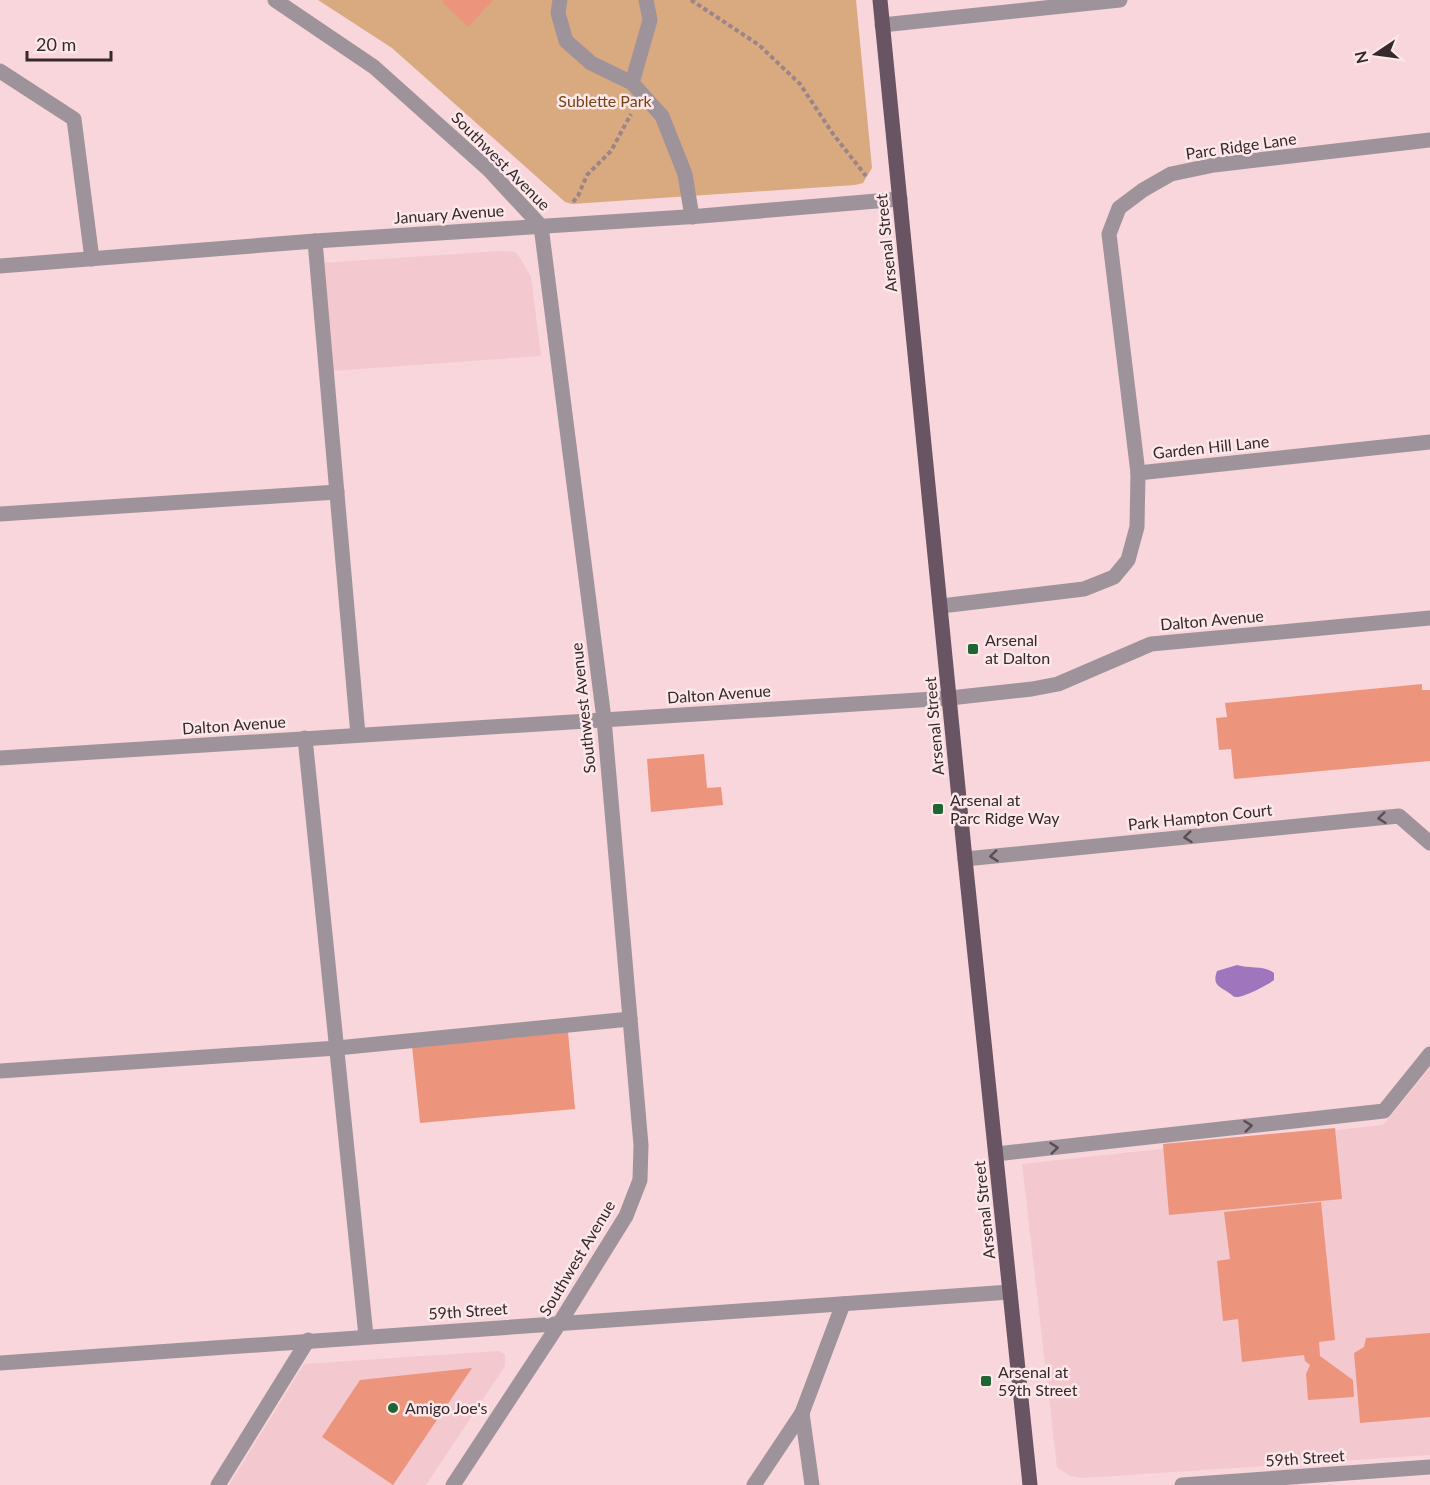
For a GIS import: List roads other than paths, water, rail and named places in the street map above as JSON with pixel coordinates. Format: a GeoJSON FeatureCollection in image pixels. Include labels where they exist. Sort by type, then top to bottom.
{"type":"FeatureCollection","features":[{"type":"Feature","properties":{"kind":"main road","name":"Arsenal Street"},"geometry":{"type":"LineString","coordinates":[[880,0],[964,859],[1030,1485]]}},
{"type":"Feature","properties":{"kind":"street","name":"Southwest Avenue"},"geometry":{"type":"LineString","coordinates":[[275,0],[374,67],[489,170],[542,226],[603,719],[641,1145],[640,1180],[626,1216],[559,1324],[453,1485]]}},
{"type":"Feature","properties":{"kind":"street"},"geometry":{"type":"LineString","coordinates":[[560,0],[558,13],[566,41],[591,63],[635,87],[662,116],[685,174],[692,217]]}},
{"type":"Feature","properties":{"kind":"street"},"geometry":{"type":"LineString","coordinates":[[635,87],[650,20],[646,0]]}},
{"type":"Feature","properties":{"kind":"street"},"geometry":{"type":"LineString","coordinates":[[882,26],[1120,0]]}},
{"type":"Feature","properties":{"kind":"street"},"geometry":{"type":"LineString","coordinates":[[0,71],[74,119],[92,259]]}},
{"type":"Feature","properties":{"kind":"street","name":"Parc Ridge Lane"},"geometry":{"type":"LineString","coordinates":[[1138,473],[1109,234],[1119,208],[1143,190],[1171,174],[1214,165],[1430,140]]}},
{"type":"Feature","properties":{"kind":"street","name":"January Avenue"},"geometry":{"type":"LineString","coordinates":[[0,266],[315,241],[692,217],[900,199]]}},
{"type":"Feature","properties":{"kind":"street"},"geometry":{"type":"LineString","coordinates":[[315,241],[358,735]]}},
{"type":"Feature","properties":{"kind":"street","name":"Garden Hill Lane"},"geometry":{"type":"LineString","coordinates":[[941,606],[1084,589],[1114,577],[1128,560],[1137,528],[1138,473],[1430,442]]}},
{"type":"Feature","properties":{"kind":"street"},"geometry":{"type":"LineString","coordinates":[[0,514],[337,492]]}},
{"type":"Feature","properties":{"kind":"street","name":"Dalton Avenue"},"geometry":{"type":"LineString","coordinates":[[0,758],[950,698],[1058,684],[1151,644],[1430,618]]}},
{"type":"Feature","properties":{"kind":"street"},"geometry":{"type":"LineString","coordinates":[[305,738],[366,1336]]}},
{"type":"Feature","properties":{"kind":"street","name":"Park Hampton Court"},"geometry":{"type":"LineString","coordinates":[[964,859],[1399,816],[1430,843]]}},
{"type":"Feature","properties":{"kind":"street"},"geometry":{"type":"LineString","coordinates":[[0,1071],[337,1048],[630,1019]]}},
{"type":"Feature","properties":{"kind":"street"},"geometry":{"type":"LineString","coordinates":[[996,1154],[1384,1111],[1430,1054]]}},
{"type":"Feature","properties":{"kind":"street","name":"59th Street"},"geometry":{"type":"LineString","coordinates":[[0,1363],[1010,1292]]}},
{"type":"Feature","properties":{"kind":"street"},"geometry":{"type":"LineString","coordinates":[[754,1485],[802,1413],[843,1304]]}},
{"type":"Feature","properties":{"kind":"street"},"geometry":{"type":"LineString","coordinates":[[218,1485],[308,1340]]}},
{"type":"Feature","properties":{"kind":"street"},"geometry":{"type":"LineString","coordinates":[[802,1413],[812,1485]]}},
{"type":"Feature","properties":{"kind":"street","name":"59th Street"},"geometry":{"type":"LineString","coordinates":[[1182,1485],[1241,1483],[1430,1467]]}},
{"type":"Feature","properties":{"kind":"place","name":"Arsenal at Dalton"},"geometry":{"type":"Point","coordinates":[973,649]}},
{"type":"Feature","properties":{"kind":"place","name":"Arsenal at Parc Ridge Way"},"geometry":{"type":"Point","coordinates":[938,809]}},
{"type":"Feature","properties":{"kind":"place","name":"Arsenal at 59th Street"},"geometry":{"type":"Point","coordinates":[986,1381]}},
{"type":"Feature","properties":{"kind":"place","name":"Amigo Joe's"},"geometry":{"type":"Point","coordinates":[393,1408]}},
{"type":"Feature","properties":{"kind":"park label","name":"Sublette Park"},"geometry":{"type":"Point","coordinates":[605,101]}}]}
